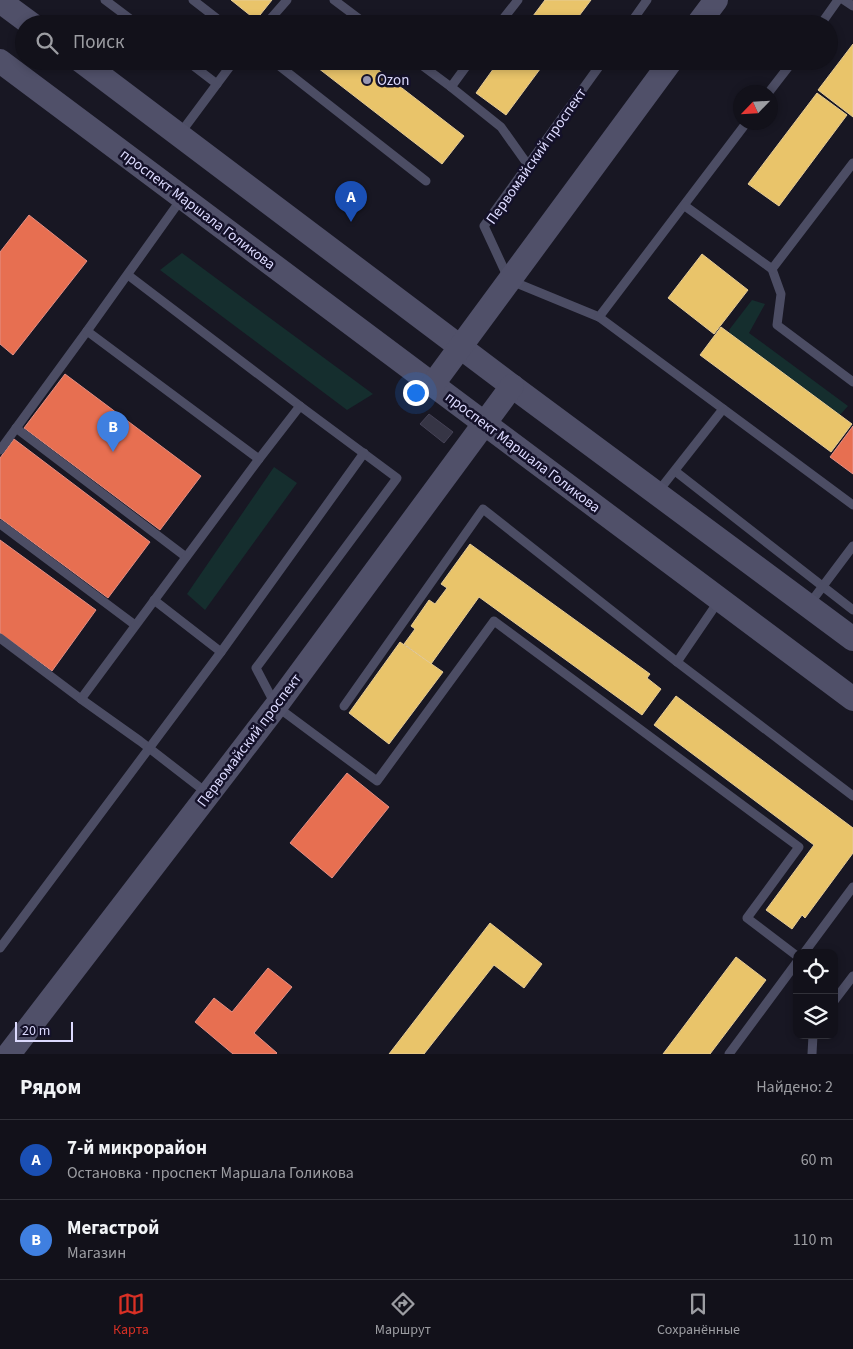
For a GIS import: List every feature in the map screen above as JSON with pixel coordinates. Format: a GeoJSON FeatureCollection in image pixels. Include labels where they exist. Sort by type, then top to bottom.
{"type":"FeatureCollection","features":[{"type":"Feature","properties":{"kind":"main road"},"geometry":{"type":"LineString","coordinates":[[705,15],[716,0]]}},
{"type":"Feature","properties":{"kind":"main road"},"geometry":{"type":"LineString","coordinates":[[0,1],[19,15]]}},
{"type":"Feature","properties":{"kind":"main road","name":"проспект Маршала Голикова"},"geometry":{"type":"LineString","coordinates":[[0,61],[853,699]]}},
{"type":"Feature","properties":{"kind":"main road"},"geometry":{"type":"LineString","coordinates":[[93,70],[512,386],[853,639]]}},
{"type":"Feature","properties":{"kind":"main road"},"geometry":{"type":"LineString","coordinates":[[433,384],[664,70]]}},
{"type":"Feature","properties":{"kind":"main road","name":"Первомайский проспект"},"geometry":{"type":"LineString","coordinates":[[9,1054],[276,706],[512,386]]}},
{"type":"Feature","properties":{"kind":"lane"},"geometry":{"type":"LineString","coordinates":[[105,0],[125,15]]}},
{"type":"Feature","properties":{"kind":"lane"},"geometry":{"type":"LineString","coordinates":[[193,0],[212,15]]}},
{"type":"Feature","properties":{"kind":"lane"},"geometry":{"type":"LineString","coordinates":[[274,15],[287,0]]}},
{"type":"Feature","properties":{"kind":"lane"},"geometry":{"type":"LineString","coordinates":[[334,0],[354,15]]}},
{"type":"Feature","properties":{"kind":"lane"},"geometry":{"type":"LineString","coordinates":[[506,15],[518,0]]}},
{"type":"Feature","properties":{"kind":"lane"},"geometry":{"type":"LineString","coordinates":[[636,15],[647,0]]}},
{"type":"Feature","properties":{"kind":"lane"},"geometry":{"type":"LineString","coordinates":[[827,15],[838,0]]}},
{"type":"Feature","properties":{"kind":"lane"},"geometry":{"type":"LineString","coordinates":[[844,0],[853,6]]}},
{"type":"Feature","properties":{"kind":"lane"},"geometry":{"type":"LineString","coordinates":[[199,70],[217,84]]}},
{"type":"Feature","properties":{"kind":"lane"},"geometry":{"type":"LineString","coordinates":[[179,135],[227,70]]}},
{"type":"Feature","properties":{"kind":"lane"},"geometry":{"type":"LineString","coordinates":[[284,70],[426,181]]}},
{"type":"Feature","properties":{"kind":"lane"},"geometry":{"type":"LineString","coordinates":[[428,70],[501,127],[528,165]]}},
{"type":"Feature","properties":{"kind":"lane"},"geometry":{"type":"LineString","coordinates":[[451,87],[463,70]]}},
{"type":"Feature","properties":{"kind":"lane","name":"Первомайский проспект"},"geometry":{"type":"LineString","coordinates":[[509,280],[484,226],[597,70]]}},
{"type":"Feature","properties":{"kind":"lane"},"geometry":{"type":"LineString","coordinates":[[774,85],[786,70]]}},
{"type":"Feature","properties":{"kind":"lane"},"geometry":{"type":"LineString","coordinates":[[599,317],[741,130]]}},
{"type":"Feature","properties":{"kind":"lane"},"geometry":{"type":"LineString","coordinates":[[772,269],[853,163]]}},
{"type":"Feature","properties":{"kind":"lane"},"geometry":{"type":"LineString","coordinates":[[0,450],[183,198]]}},
{"type":"Feature","properties":{"kind":"lane"},"geometry":{"type":"LineString","coordinates":[[684,206],[772,269],[781,294],[777,325],[853,382]]}},
{"type":"Feature","properties":{"kind":"lane"},"geometry":{"type":"LineString","coordinates":[[128,275],[397,478],[256,668],[276,706],[377,781],[494,621],[799,847],[747,918],[793,953]]}},
{"type":"Feature","properties":{"kind":"lane"},"geometry":{"type":"LineString","coordinates":[[509,280],[599,317],[853,505]]}},
{"type":"Feature","properties":{"kind":"lane"},"geometry":{"type":"LineString","coordinates":[[87,331],[259,459]]}},
{"type":"Feature","properties":{"kind":"lane"},"geometry":{"type":"LineString","coordinates":[[81,699],[300,406]]}},
{"type":"Feature","properties":{"kind":"lane"},"geometry":{"type":"LineString","coordinates":[[657,493],[724,409]]}},
{"type":"Feature","properties":{"kind":"lane"},"geometry":{"type":"LineString","coordinates":[[16,428],[186,557]]}},
{"type":"Feature","properties":{"kind":"lane"},"geometry":{"type":"LineString","coordinates":[[0,948],[221,652],[364,453]]}},
{"type":"Feature","properties":{"kind":"lane"},"geometry":{"type":"LineString","coordinates":[[674,471],[853,610]]}},
{"type":"Feature","properties":{"kind":"lane"},"geometry":{"type":"LineString","coordinates":[[344,706],[483,509],[677,662],[853,796]]}},
{"type":"Feature","properties":{"kind":"lane"},"geometry":{"type":"LineString","coordinates":[[0,524],[135,625]]}},
{"type":"Feature","properties":{"kind":"lane"},"geometry":{"type":"LineString","coordinates":[[808,606],[853,546]]}},
{"type":"Feature","properties":{"kind":"lane"},"geometry":{"type":"LineString","coordinates":[[677,662],[720,599]]}},
{"type":"Feature","properties":{"kind":"lane"},"geometry":{"type":"LineString","coordinates":[[154,600],[221,652]]}},
{"type":"Feature","properties":{"kind":"lane"},"geometry":{"type":"LineString","coordinates":[[0,638],[208,793]]}},
{"type":"Feature","properties":{"kind":"lane"},"geometry":{"type":"LineString","coordinates":[[807,949],[853,887]]}},
{"type":"Feature","properties":{"kind":"lane"},"geometry":{"type":"LineString","coordinates":[[729,1054],[793,967]]}},
{"type":"Feature","properties":{"kind":"lane"},"geometry":{"type":"LineString","coordinates":[[838,996],[853,976]]}},
{"type":"Feature","properties":{"kind":"lane"},"geometry":{"type":"LineString","coordinates":[[812,1054],[813,1039]]}},
{"type":"Feature","properties":{"kind":"green space"},"geometry":{"type":"Polygon","coordinates":[[[182,253],[373,394],[347,410],[160,270],[182,253]]]}},
{"type":"Feature","properties":{"kind":"green space"},"geometry":{"type":"Polygon","coordinates":[[[752,300],[765,304],[749,333],[848,406],[840,415],[730,334],[729,330],[752,300]]]}},
{"type":"Feature","properties":{"kind":"green space"},"geometry":{"type":"Polygon","coordinates":[[[274,467],[297,483],[205,610],[187,594],[274,467]]]}},
{"type":"Feature","properties":{"kind":"building: Жильё"},"geometry":{"type":"Polygon","coordinates":[[[231,0],[272,0],[260,15],[250,15],[231,0]]]}},
{"type":"Feature","properties":{"kind":"building: Жильё"},"geometry":{"type":"Polygon","coordinates":[[[545,0],[591,0],[580,15],[534,15],[545,0]]]}},
{"type":"Feature","properties":{"kind":"building: Жильё"},"geometry":{"type":"Polygon","coordinates":[[[853,44],[853,117],[818,90],[833,70],[838,70],[838,64],[853,44]]]}},
{"type":"Feature","properties":{"kind":"building: Жильё"},"geometry":{"type":"Polygon","coordinates":[[[321,70],[379,70],[464,136],[442,164],[321,70]]]}},
{"type":"Feature","properties":{"kind":"building: Жильё"},"geometry":{"type":"Polygon","coordinates":[[[493,70],[539,70],[506,115],[476,93],[493,70]]]}},
{"type":"Feature","properties":{"kind":"building: Жильё"},"geometry":{"type":"Polygon","coordinates":[[[817,93],[847,115],[779,206],[748,184],[817,93]]]}},
{"type":"Feature","properties":{"kind":"building: Жильё"},"geometry":{"type":"Polygon","coordinates":[[[702,254],[748,290],[714,334],[668,298],[702,254]]]}},
{"type":"Feature","properties":{"kind":"building: Жильё"},"geometry":{"type":"Polygon","coordinates":[[[721,327],[852,424],[831,452],[700,355],[721,327]]]}},
{"type":"Feature","properties":{"kind":"building: Жильё"},"geometry":{"type":"Polygon","coordinates":[[[470,544],[650,674],[647,678],[661,689],[642,715],[479,597],[431,664],[404,644],[415,629],[411,626],[429,600],[435,604],[447,588],[441,584],[470,544]]]}},
{"type":"Feature","properties":{"kind":"building: Жильё"},"geometry":{"type":"Polygon","coordinates":[[[400,642],[443,672],[389,744],[349,713],[400,642]]]}},
{"type":"Feature","properties":{"kind":"building: Жильё"},"geometry":{"type":"Polygon","coordinates":[[[676,696],[853,828],[853,853],[805,918],[802,915],[792,929],[766,910],[814,845],[654,725],[676,696]]]}},
{"type":"Feature","properties":{"kind":"building: Жильё"},"geometry":{"type":"Polygon","coordinates":[[[490,923],[542,964],[524,988],[494,965],[424,1054],[389,1054],[490,923]]]}},
{"type":"Feature","properties":{"kind":"building: Жильё"},"geometry":{"type":"Polygon","coordinates":[[[736,957],[766,980],[710,1054],[663,1054],[736,957]]]}},
{"type":"Feature","properties":{"kind":"building: Торговля"},"geometry":{"type":"Polygon","coordinates":[[[29,215],[87,261],[13,355],[0,344],[0,252],[29,215]]]}},
{"type":"Feature","properties":{"kind":"building: Торговля"},"geometry":{"type":"Polygon","coordinates":[[[65,374],[201,476],[160,530],[24,428],[65,374]]]}},
{"type":"Feature","properties":{"kind":"building: Торговля"},"geometry":{"type":"Polygon","coordinates":[[[853,426],[853,474],[830,457],[853,426]]]}},
{"type":"Feature","properties":{"kind":"building: Торговля"},"geometry":{"type":"Polygon","coordinates":[[[14,439],[150,542],[108,598],[0,518],[0,458],[14,439]]]}},
{"type":"Feature","properties":{"kind":"building: Торговля"},"geometry":{"type":"Polygon","coordinates":[[[0,540],[96,610],[52,671],[0,633],[0,540]]]}},
{"type":"Feature","properties":{"kind":"building: Торговля"},"geometry":{"type":"Polygon","coordinates":[[[347,773],[389,807],[332,878],[290,843],[347,773]]]}},
{"type":"Feature","properties":{"kind":"building: Торговля"},"geometry":{"type":"Polygon","coordinates":[[[268,968],[292,987],[254,1033],[277,1053],[233,1054],[195,1022],[214,998],[232,1012],[268,968]]]}},
{"type":"Feature","properties":{"kind":"building: Прочее"},"geometry":{"type":"Polygon","coordinates":[[[429,414],[453,432],[444,443],[420,424],[429,414]]]}},
{"type":"Feature","properties":{"kind":"place","name":"Ozon"},"geometry":{"type":"Point","coordinates":[367,80]}},
{"type":"Feature","properties":{"kind":"place","name":"7-й микрорайон"},"geometry":{"type":"Point","coordinates":[351,222]}},
{"type":"Feature","properties":{"kind":"place","name":"Мегастрой"},"geometry":{"type":"Point","coordinates":[113,452]}}]}
